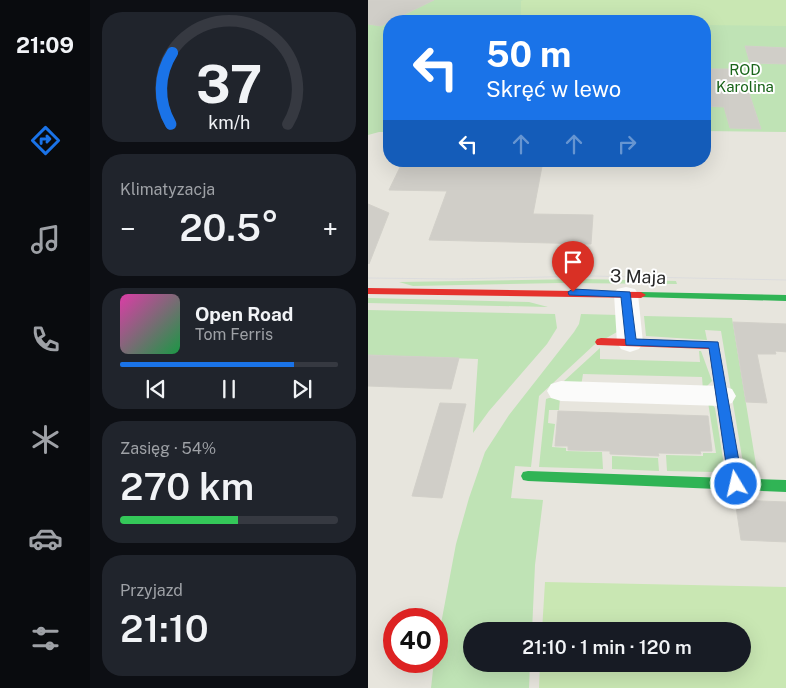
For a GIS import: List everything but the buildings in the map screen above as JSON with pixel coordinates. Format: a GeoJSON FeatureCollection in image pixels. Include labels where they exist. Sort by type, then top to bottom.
{"type":"FeatureCollection","features":[{"type":"Feature","properties":{"kind":"street","name":"3 Maja"},"geometry":{"type":"LineString","coordinates":[[368,291],[786,298]]}},
{"type":"Feature","properties":{"kind":"street"},"geometry":{"type":"LineString","coordinates":[[626,294],[630,343]]}},
{"type":"Feature","properties":{"kind":"street"},"geometry":{"type":"LineString","coordinates":[[600,342],[714,344],[736,484]]}},
{"type":"Feature","properties":{"kind":"street"},"geometry":{"type":"LineString","coordinates":[[561,391],[722,396]]}},
{"type":"Feature","properties":{"kind":"street"},"geometry":{"type":"LineString","coordinates":[[528,476],[786,486]]}},
{"type":"Feature","properties":{"kind":"green space","name":"ROD Karolina"},"geometry":{"type":"Polygon","coordinates":[[[368,0],[786,0],[786,132],[711,131],[711,15],[383,15],[383,132],[368,135],[368,0]]]}},
{"type":"Feature","properties":{"kind":"green space"},"geometry":{"type":"Polygon","coordinates":[[[786,0],[786,26],[711,25],[711,15],[521,15],[521,1],[786,0]]]}},
{"type":"Feature","properties":{"kind":"green space"},"geometry":{"type":"Polygon","coordinates":[[[582,279],[676,281],[677,284],[561,283],[413,286],[399,282],[582,279]]]}},
{"type":"Feature","properties":{"kind":"green space"},"geometry":{"type":"Polygon","coordinates":[[[368,298],[529,302],[548,307],[368,303],[368,298]]]}},
{"type":"Feature","properties":{"kind":"green space"},"geometry":{"type":"Polygon","coordinates":[[[368,310],[555,314],[557,328],[547,344],[489,411],[473,433],[478,359],[368,355],[368,310]]]}},
{"type":"Feature","properties":{"kind":"green space"},"geometry":{"type":"Polygon","coordinates":[[[581,314],[619,315],[617,332],[594,345],[539,396],[531,467],[515,466],[511,498],[543,500],[535,565],[532,622],[463,622],[463,672],[530,672],[529,688],[431,688],[433,673],[448,673],[448,608],[444,608],[456,544],[485,452],[509,415],[579,324],[581,314]]]}},
{"type":"Feature","properties":{"kind":"green space"},"geometry":{"type":"Polygon","coordinates":[[[644,316],[732,318],[758,477],[750,474],[743,463],[721,331],[705,330],[707,340],[646,336],[644,316]]]}},
{"type":"Feature","properties":{"kind":"green space"},"geometry":{"type":"Polygon","coordinates":[[[600,348],[600,359],[700,362],[699,351],[701,351],[712,381],[703,390],[702,377],[583,374],[581,386],[552,392],[600,348]]]}},
{"type":"Feature","properties":{"kind":"green space"},"geometry":{"type":"Polygon","coordinates":[[[560,398],[559,410],[549,410],[548,423],[555,424],[552,447],[566,448],[566,451],[602,452],[603,469],[539,467],[546,399],[560,398]]]}},
{"type":"Feature","properties":{"kind":"green space"},"geometry":{"type":"Polygon","coordinates":[[[708,402],[715,408],[724,465],[719,471],[714,472],[667,471],[666,455],[703,456],[703,453],[716,453],[708,402]]]}},
{"type":"Feature","properties":{"kind":"green space"},"geometry":{"type":"Polygon","coordinates":[[[612,456],[658,458],[659,471],[612,469],[612,456]]]}},
{"type":"Feature","properties":{"kind":"green space"},"geometry":{"type":"Polygon","coordinates":[[[545,582],[786,587],[786,688],[539,688],[540,672],[751,672],[751,622],[543,622],[545,582]]]}},
{"type":"Feature","properties":{"kind":"tram line"},"geometry":{"type":"LineString","coordinates":[[368,278],[455,279],[591,276],[787,280]]}},
{"type":"Feature","properties":{"kind":"traffic: fast"},"geometry":{"type":"LineString","coordinates":[[641,295],[787,298]]}},
{"type":"Feature","properties":{"kind":"traffic: fast"},"geometry":{"type":"LineString","coordinates":[[528,476],[787,486]]}},
{"type":"Feature","properties":{"kind":"traffic: jam"},"geometry":{"type":"LineString","coordinates":[[368,291],[641,295]]}},
{"type":"Feature","properties":{"kind":"traffic: jam"},"geometry":{"type":"LineString","coordinates":[[601,342],[714,345],[736,484]]}},
{"type":"Feature","properties":{"kind":"route"},"geometry":{"type":"LineString","coordinates":[[573,292],[626,294],[630,343],[714,344],[736,484]]}}]}
